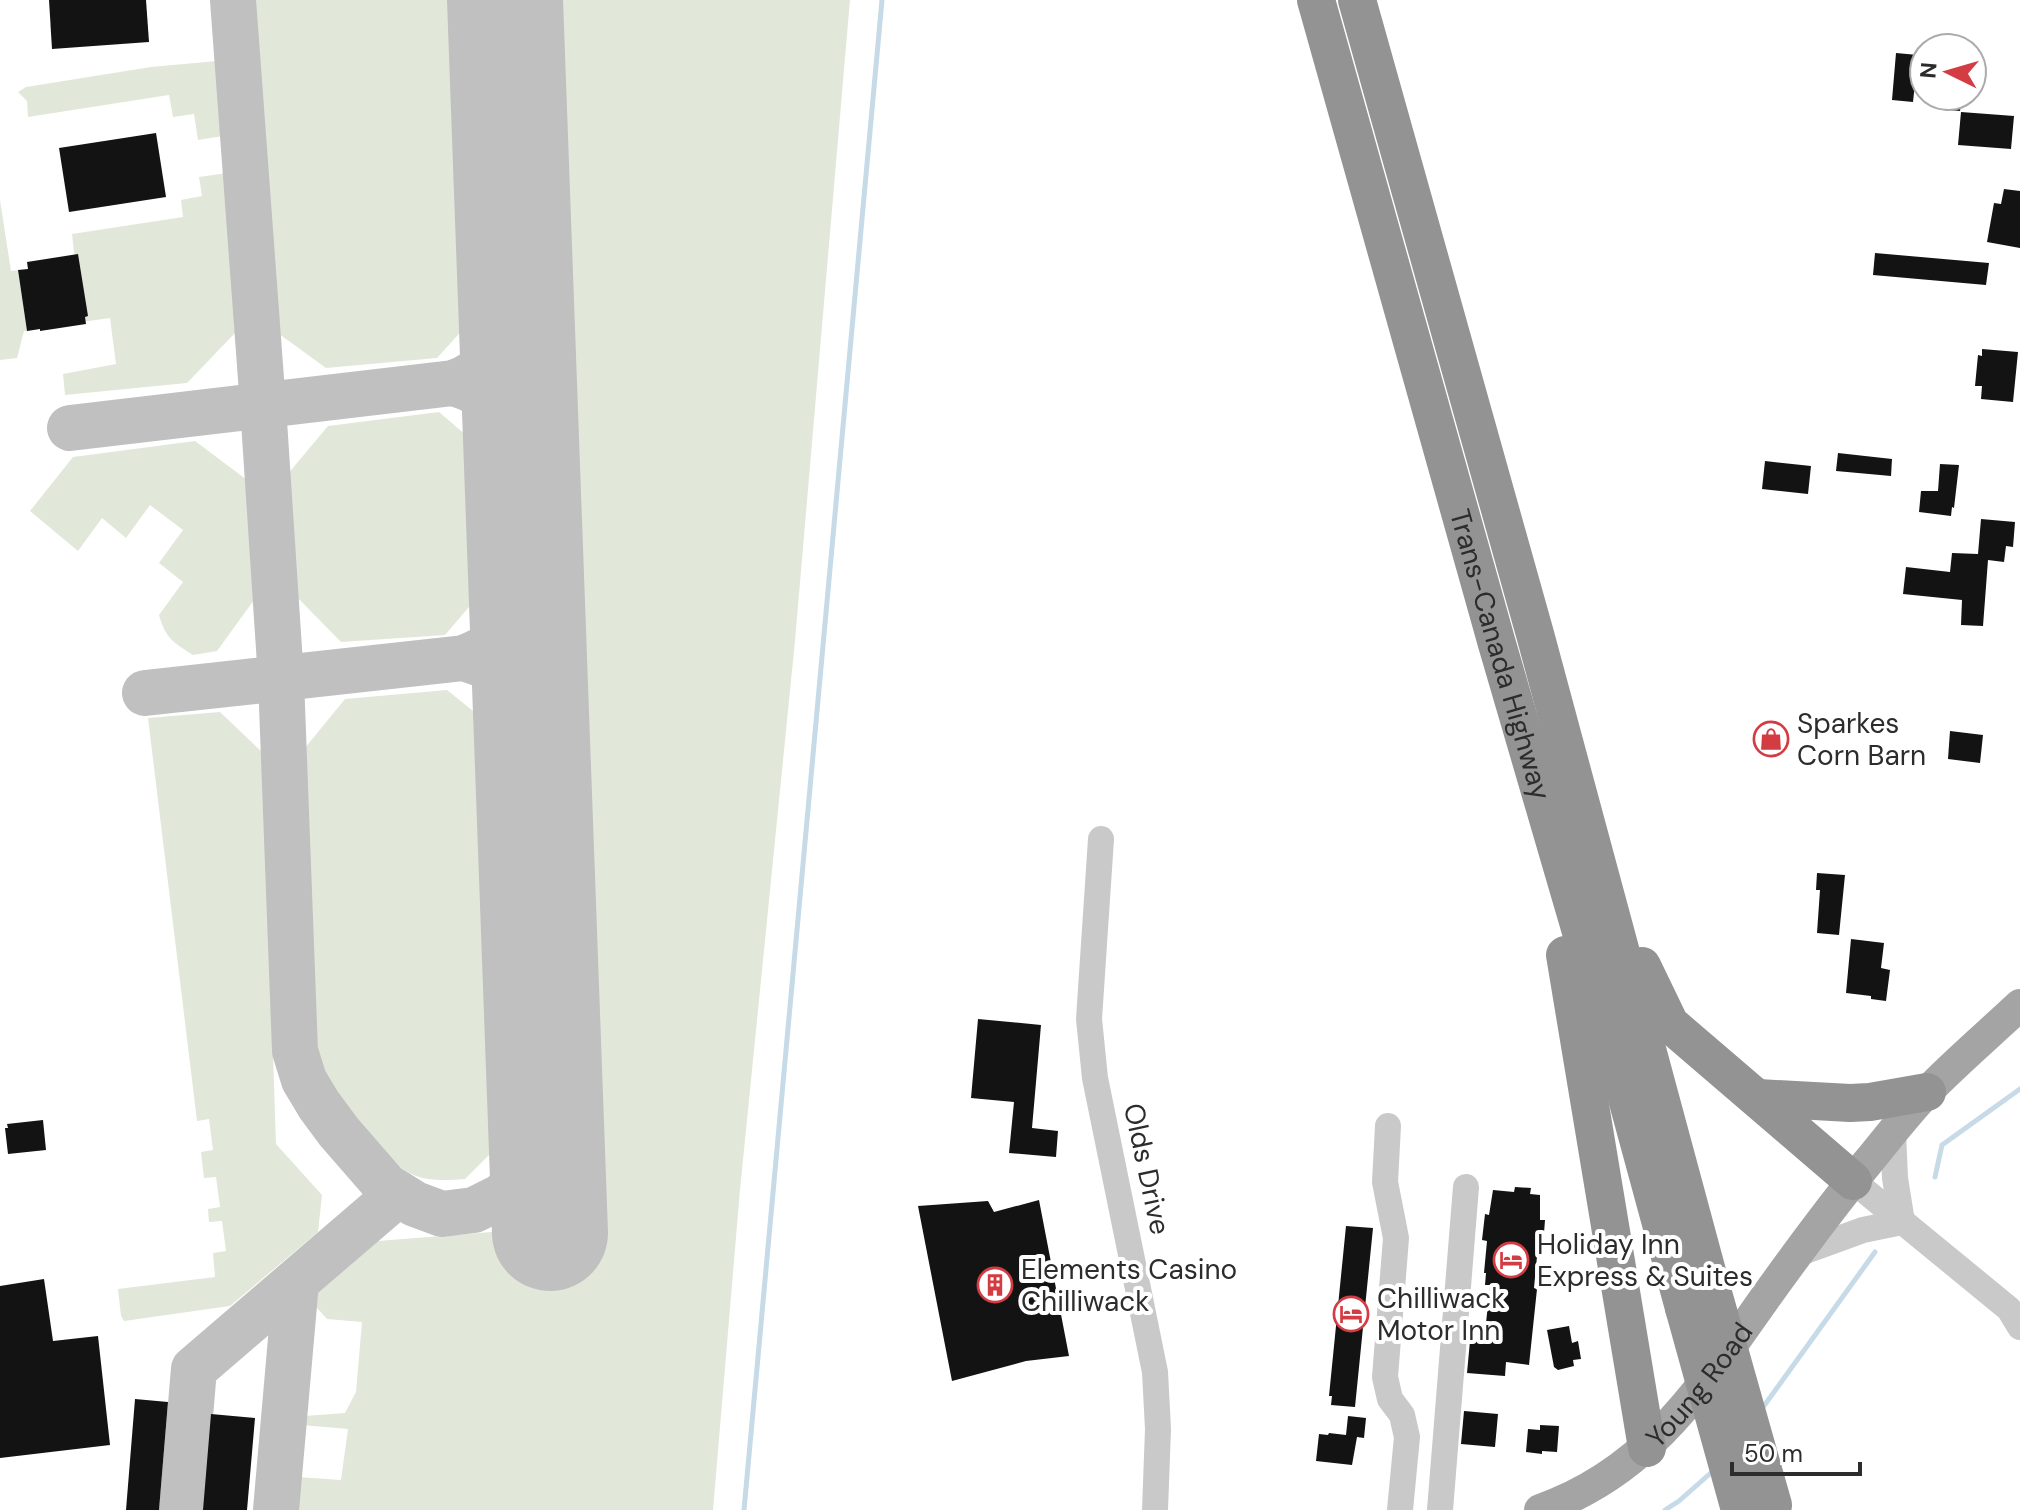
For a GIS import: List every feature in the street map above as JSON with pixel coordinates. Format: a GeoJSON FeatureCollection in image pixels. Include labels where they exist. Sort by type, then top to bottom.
{"type":"FeatureCollection","features":[{"type":"Feature","properties":{"kind":"highway","name":"Trans-Canada Highway"},"geometry":{"type":"LineString","coordinates":[[1316,0],[1591,966],[1684,1308],[1763,1508]]}},
{"type":"Feature","properties":{"kind":"highway","name":"Trans-Canada Highway"},"geometry":{"type":"LineString","coordinates":[[1357,0],[1535,634],[1709,1279],[1763,1508]]}},
{"type":"Feature","properties":{"kind":"highway"},"geometry":{"type":"LineString","coordinates":[[1535,634],[1636,953],[1670,1024],[1853,1181]]}},
{"type":"Feature","properties":{"kind":"highway"},"geometry":{"type":"LineString","coordinates":[[1497,644],[1518,748],[1553,882],[1647,1448]]}},
{"type":"Feature","properties":{"kind":"highway"},"geometry":{"type":"LineString","coordinates":[[1758,1098],[1850,1103],[1927,1092]]}},
{"type":"Feature","properties":{"kind":"main road","name":"Young Road"},"geometry":{"type":"LineString","coordinates":[[1540,1510],[1568,1501],[1609,1477],[1647,1448],[1697,1394],[1797,1254],[1893,1132],[1927,1092],[2020,1005]]}},
{"type":"Feature","properties":{"kind":"street","name":"Olds Drive"},"geometry":{"type":"LineString","coordinates":[[1101,839],[1089,1019],[1095,1078],[1155,1372],[1158,1429],[1155,1510]]}},
{"type":"Feature","properties":{"kind":"street"},"geometry":{"type":"LineString","coordinates":[[1388,1126],[1385,1182],[1396,1238],[1385,1377],[1390,1399],[1402,1415],[1407,1437],[1400,1510]]}},
{"type":"Feature","properties":{"kind":"street"},"geometry":{"type":"LineString","coordinates":[[1893,1132],[1895,1178],[1902,1222]]}},
{"type":"Feature","properties":{"kind":"street"},"geometry":{"type":"LineString","coordinates":[[1853,1181],[2009,1309],[2020,1327]]}},
{"type":"Feature","properties":{"kind":"street"},"geometry":{"type":"LineString","coordinates":[[1440,1510],[1466,1187]]}},
{"type":"Feature","properties":{"kind":"street"},"geometry":{"type":"LineString","coordinates":[[1797,1254],[1849,1234],[1902,1222]]}},
{"type":"Feature","properties":{"kind":"shaded area"},"geometry":{"type":"Polygon","coordinates":[[[250,0],[476,0],[487,303],[437,358],[326,368],[275,331],[250,0]]]}},
{"type":"Feature","properties":{"kind":"shaded area"},"geometry":{"type":"Polygon","coordinates":[[[529,0],[850,0],[795,641],[740,1190],[713,1510],[281,1510],[284,1476],[341,1480],[348,1429],[290,1424],[291,1417],[345,1413],[356,1392],[362,1322],[327,1319],[306,1296],[365,1242],[492,1232],[519,1236],[575,1235],[529,0]]]}},
{"type":"Feature","properties":{"kind":"shaded area"},"geometry":{"type":"Polygon","coordinates":[[[217,61],[223,136],[198,140],[194,114],[173,117],[169,95],[28,117],[27,101],[18,92],[26,87],[151,67],[217,61]]]}},
{"type":"Feature","properties":{"kind":"shaded area"},"geometry":{"type":"Polygon","coordinates":[[[227,173],[235,333],[187,383],[65,395],[63,374],[116,364],[110,318],[82,322],[72,234],[183,217],[181,200],[202,196],[199,177],[227,173]]]}},
{"type":"Feature","properties":{"kind":"shaded area"},"geometry":{"type":"Polygon","coordinates":[[[0,200],[11,271],[18,270],[27,331],[24,331],[17,358],[0,360],[0,200]]]}},
{"type":"Feature","properties":{"kind":"shaded area"},"geometry":{"type":"Polygon","coordinates":[[[439,412],[488,454],[493,579],[445,635],[341,642],[294,594],[287,475],[328,426],[439,412]]]}},
{"type":"Feature","properties":{"kind":"shaded area"},"geometry":{"type":"Polygon","coordinates":[[[195,441],[247,480],[254,600],[217,651],[193,655],[171,639],[159,615],[183,582],[159,563],[183,530],[150,505],[126,538],[102,518],[78,551],[30,511],[73,457],[195,441]]]}},
{"type":"Feature","properties":{"kind":"shaded area"},"geometry":{"type":"Polygon","coordinates":[[[447,690],[498,731],[514,1130],[465,1179],[444,1180],[418,1177],[393,1162],[324,1081],[313,1060],[309,1032],[300,754],[345,699],[447,690]]]}},
{"type":"Feature","properties":{"kind":"shaded area"},"geometry":{"type":"Polygon","coordinates":[[[220,712],[263,753],[276,1144],[322,1195],[318,1232],[230,1306],[124,1321],[118,1289],[215,1277],[213,1253],[226,1251],[222,1221],[209,1222],[208,1209],[220,1207],[216,1177],[204,1178],[201,1152],[213,1150],[209,1119],[197,1121],[148,718],[220,712]]]}},
{"type":"Feature","properties":{"kind":"building"},"geometry":{"type":"Polygon","coordinates":[[[49,0],[146,0],[149,42],[52,49],[49,0]]]}},
{"type":"Feature","properties":{"kind":"building"},"geometry":{"type":"Polygon","coordinates":[[[1896,53],[1908,54],[1908,102],[1892,100],[1896,53]]]}},
{"type":"Feature","properties":{"kind":"building"},"geometry":{"type":"Polygon","coordinates":[[[1961,112],[2014,116],[2011,149],[1958,145],[1961,112]]]}},
{"type":"Feature","properties":{"kind":"building"},"geometry":{"type":"Polygon","coordinates":[[[156,133],[166,197],[69,212],[59,148],[156,133]]]}},
{"type":"Feature","properties":{"kind":"building"},"geometry":{"type":"Polygon","coordinates":[[[2004,189],[2020,191],[2020,248],[1987,242],[1994,203],[2001,204],[2004,189]]]}},
{"type":"Feature","properties":{"kind":"building"},"geometry":{"type":"Polygon","coordinates":[[[1875,253],[1989,263],[1986,285],[1873,275],[1875,253]]]}},
{"type":"Feature","properties":{"kind":"building"},"geometry":{"type":"Polygon","coordinates":[[[78,254],[88,316],[85,317],[86,324],[27,331],[18,270],[28,269],[27,262],[78,254]]]}},
{"type":"Feature","properties":{"kind":"building"},"geometry":{"type":"Polygon","coordinates":[[[1982,349],[2018,352],[2013,402],[1981,399],[1982,386],[1975,386],[1978,355],[1982,356],[1982,349]]]}},
{"type":"Feature","properties":{"kind":"building"},"geometry":{"type":"Polygon","coordinates":[[[1838,453],[1892,459],[1891,476],[1836,471],[1838,453]]]}},
{"type":"Feature","properties":{"kind":"building"},"geometry":{"type":"Polygon","coordinates":[[[1765,461],[1811,466],[1808,494],[1762,489],[1765,461]]]}},
{"type":"Feature","properties":{"kind":"building"},"geometry":{"type":"Polygon","coordinates":[[[1940,464],[1959,465],[1951,516],[1919,512],[1921,491],[1938,491],[1940,464]]]}},
{"type":"Feature","properties":{"kind":"building"},"geometry":{"type":"Polygon","coordinates":[[[1981,519],[2015,522],[2013,547],[2006,546],[2004,562],[1988,560],[1983,626],[1961,625],[1962,600],[1903,594],[1906,567],[1950,572],[1952,553],[1978,554],[1981,519]]]}},
{"type":"Feature","properties":{"kind":"building"},"geometry":{"type":"Polygon","coordinates":[[[1950,731],[1983,735],[1980,763],[1948,759],[1950,731]]]}},
{"type":"Feature","properties":{"kind":"building"},"geometry":{"type":"Polygon","coordinates":[[[1817,873],[1845,875],[1839,935],[1817,933],[1820,890],[1816,890],[1817,873]]]}},
{"type":"Feature","properties":{"kind":"building"},"geometry":{"type":"Polygon","coordinates":[[[1851,939],[1884,943],[1881,968],[1890,970],[1886,1001],[1846,993],[1851,939]]]}},
{"type":"Feature","properties":{"kind":"building"},"geometry":{"type":"Polygon","coordinates":[[[978,1019],[1041,1025],[1032,1128],[1058,1131],[1056,1157],[1009,1153],[1014,1102],[971,1098],[978,1019]]]}},
{"type":"Feature","properties":{"kind":"building"},"geometry":{"type":"Polygon","coordinates":[[[43,1120],[46,1150],[8,1154],[7,1124],[43,1120]]]}},
{"type":"Feature","properties":{"kind":"building","name":"Holiday Inn Express & Suites"},"geometry":{"type":"Polygon","coordinates":[[[1515,1187],[1531,1188],[1530,1194],[1540,1195],[1540,1220],[1545,1220],[1543,1246],[1538,1246],[1529,1365],[1506,1362],[1505,1376],[1467,1373],[1470,1341],[1484,1342],[1490,1285],[1485,1285],[1484,1273],[1487,1241],[1482,1240],[1485,1214],[1489,1215],[1493,1190],[1514,1192],[1515,1187]]]}},
{"type":"Feature","properties":{"kind":"building","name":"Elements Casino Chilliwack"},"geometry":{"type":"Polygon","coordinates":[[[1039,1200],[1069,1356],[1026,1361],[952,1381],[918,1206],[988,1201],[994,1212],[1039,1200]]]}},
{"type":"Feature","properties":{"kind":"building","name":"Chilliwack Motor Inn"},"geometry":{"type":"Polygon","coordinates":[[[1346,1226],[1373,1228],[1355,1407],[1331,1405],[1332,1396],[1329,1396],[1346,1226]]]}},
{"type":"Feature","properties":{"kind":"building"},"geometry":{"type":"Polygon","coordinates":[[[44,1279],[53,1341],[98,1336],[110,1445],[0,1458],[0,1286],[44,1279]]]}},
{"type":"Feature","properties":{"kind":"building"},"geometry":{"type":"Polygon","coordinates":[[[1569,1326],[1572,1343],[1578,1341],[1581,1359],[1573,1360],[1574,1366],[1558,1370],[1554,1367],[1547,1330],[1569,1326]]]}},
{"type":"Feature","properties":{"kind":"building"},"geometry":{"type":"Polygon","coordinates":[[[135,1399],[168,1402],[159,1510],[126,1510],[135,1399]]]}},
{"type":"Feature","properties":{"kind":"building"},"geometry":{"type":"Polygon","coordinates":[[[1464,1411],[1498,1414],[1495,1447],[1461,1444],[1464,1411]]]}},
{"type":"Feature","properties":{"kind":"building"},"geometry":{"type":"Polygon","coordinates":[[[211,1414],[255,1418],[247,1510],[203,1510],[211,1414]]]}},
{"type":"Feature","properties":{"kind":"building"},"geometry":{"type":"Polygon","coordinates":[[[1348,1416],[1366,1418],[1364,1438],[1357,1437],[1352,1465],[1316,1461],[1319,1434],[1346,1435],[1348,1416]]]}},
{"type":"Feature","properties":{"kind":"building"},"geometry":{"type":"Polygon","coordinates":[[[1540,1425],[1559,1426],[1557,1452],[1526,1452],[1528,1429],[1540,1430],[1540,1425]]]}},
{"type":"Feature","properties":{"kind":"waterway"},"geometry":{"type":"LineString","coordinates":[[744,1510],[882,0]]}},
{"type":"Feature","properties":{"kind":"waterway"},"geometry":{"type":"LineString","coordinates":[[1935,1177],[1942,1145],[2020,1089]]}},
{"type":"Feature","properties":{"kind":"waterway"},"geometry":{"type":"LineString","coordinates":[[1761,1410],[1875,1252]]}},
{"type":"Feature","properties":{"kind":"waterway"},"geometry":{"type":"LineString","coordinates":[[1665,1510],[1713,1471]]}},
{"type":"Feature","properties":{"kind":"taxiway"},"geometry":{"type":"LineString","coordinates":[[233,0],[281,679],[295,1051],[304,1080],[319,1105],[386,1186],[415,1204],[442,1214],[474,1210],[500,1197],[521,1181],[536,1159],[546,1129]]}},
{"type":"Feature","properties":{"kind":"taxiway"},"geometry":{"type":"LineString","coordinates":[[70,428],[453,383],[476,371],[494,354],[507,333],[516,309]]}},
{"type":"Feature","properties":{"kind":"taxiway"},"geometry":{"type":"LineString","coordinates":[[453,383],[480,394],[498,408],[521,455]]}},
{"type":"Feature","properties":{"kind":"taxiway"},"geometry":{"type":"LineString","coordinates":[[145,693],[464,658],[489,646],[505,633],[516,616],[526,590]]}},
{"type":"Feature","properties":{"kind":"taxiway"},"geometry":{"type":"LineString","coordinates":[[464,658],[488,667],[511,681],[523,693],[531,712]]}},
{"type":"Feature","properties":{"kind":"taxiway"},"geometry":{"type":"LineString","coordinates":[[182,1510],[194,1369],[398,1194]]}},
{"type":"Feature","properties":{"kind":"taxiway"},"geometry":{"type":"LineString","coordinates":[[276,1510],[296,1282]]}},
{"type":"Feature","properties":{"kind":"runway"},"geometry":{"type":"LineString","coordinates":[[505,0],[550,1233]]}},
{"type":"Feature","properties":{"kind":"place","name":"Sparkes Corn Barn"},"geometry":{"type":"Point","coordinates":[1771,739]}},
{"type":"Feature","properties":{"kind":"place","name":"Holiday Inn Express & Suites"},"geometry":{"type":"Point","coordinates":[1511,1260]}},
{"type":"Feature","properties":{"kind":"place","name":"Elements Casino Chilliwack"},"geometry":{"type":"Point","coordinates":[995,1285]}},
{"type":"Feature","properties":{"kind":"place","name":"Chilliwack Motor Inn"},"geometry":{"type":"Point","coordinates":[1351,1314]}}]}
